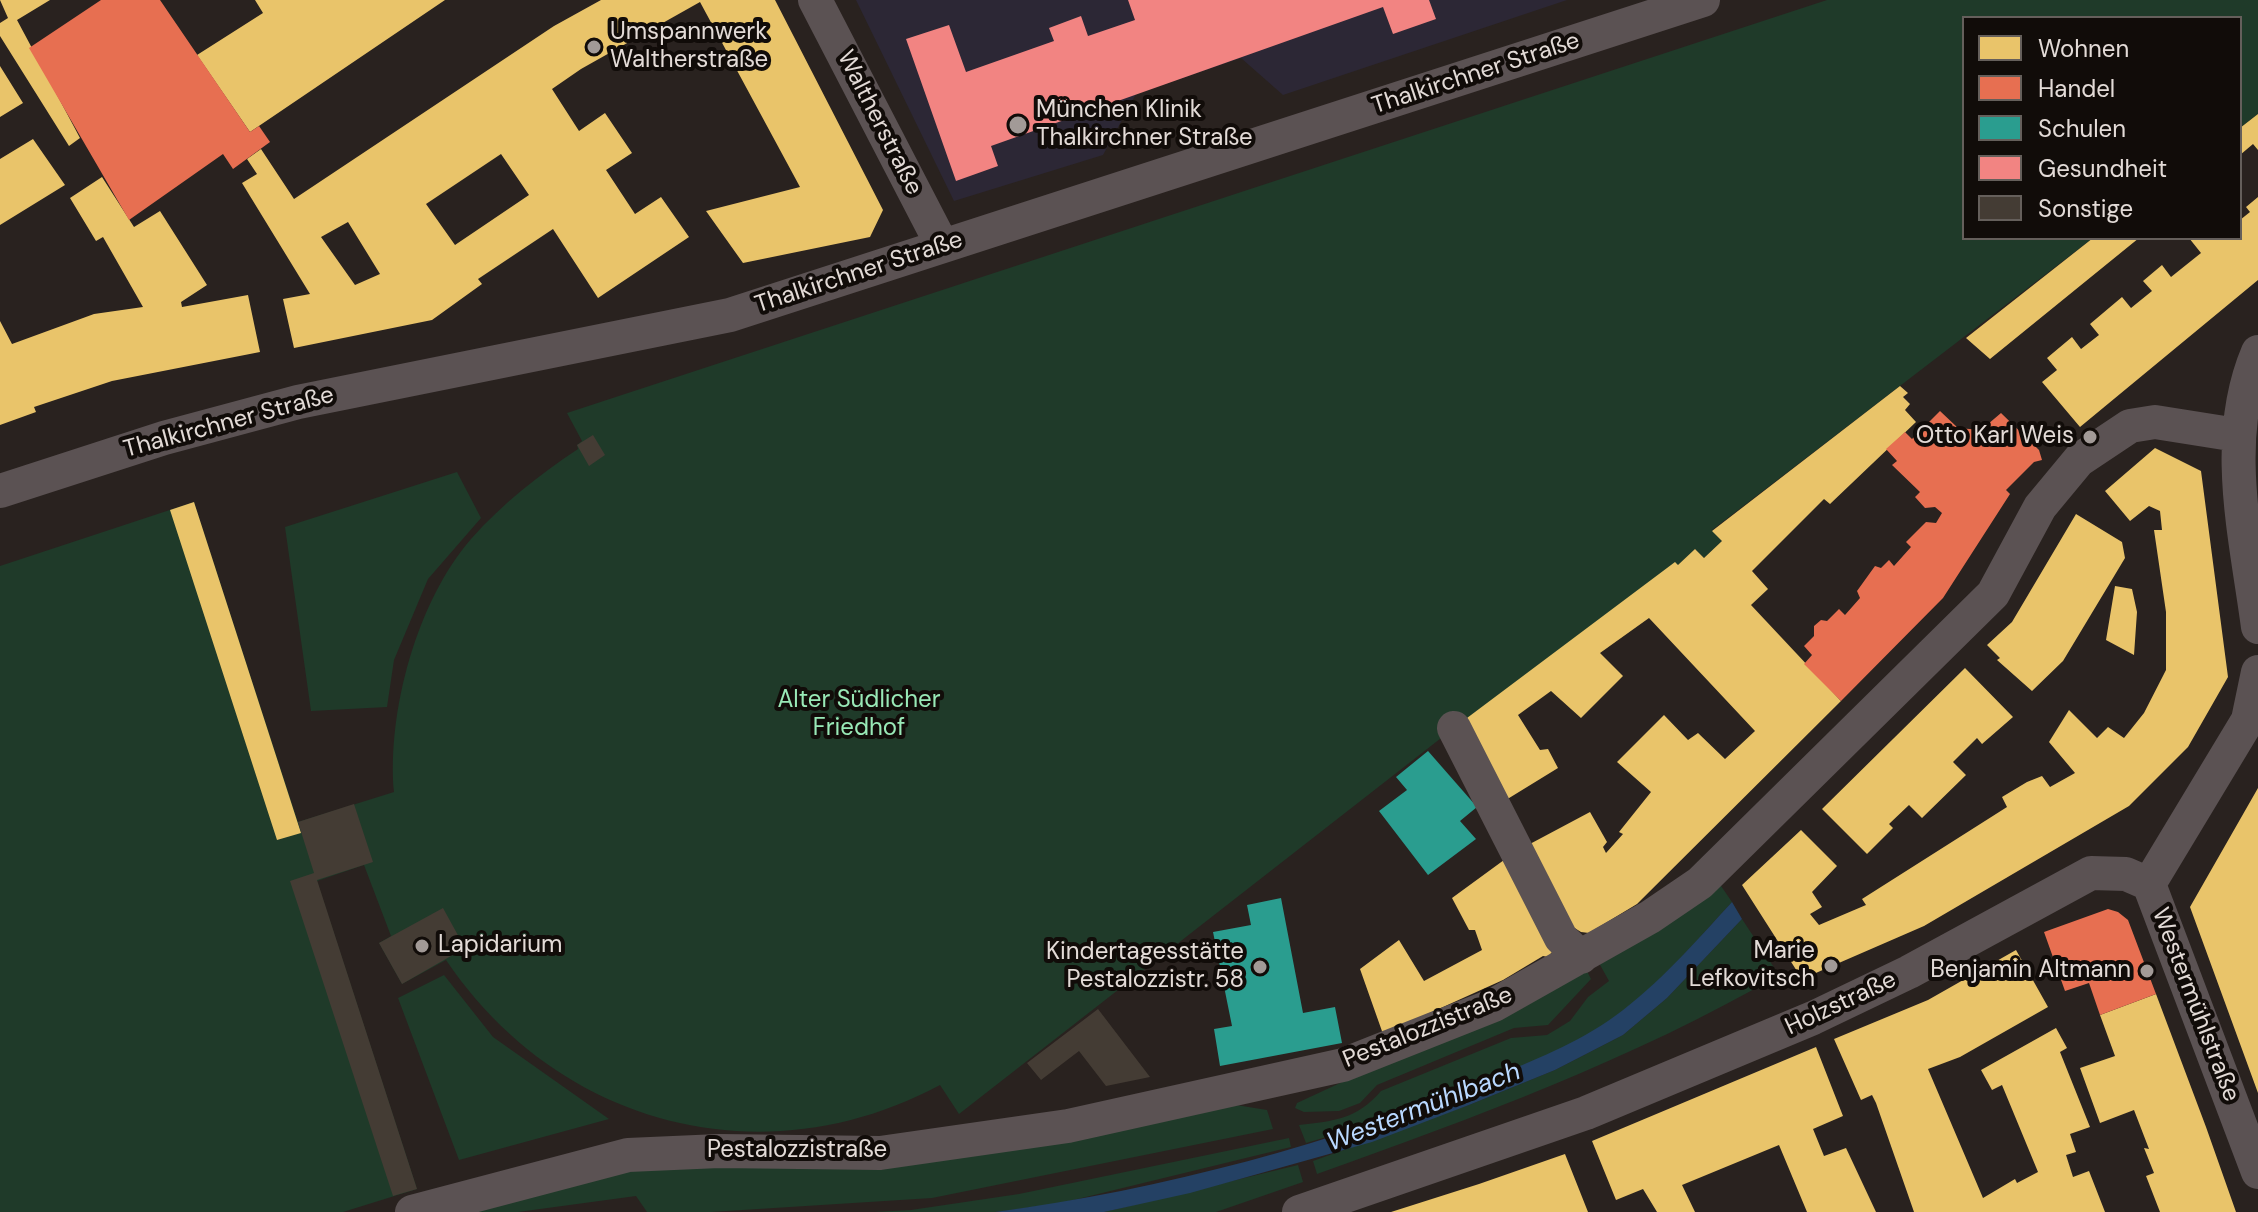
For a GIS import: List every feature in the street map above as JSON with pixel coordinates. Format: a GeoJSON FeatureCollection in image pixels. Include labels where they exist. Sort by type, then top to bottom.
{"type":"FeatureCollection","features":[{"type":"Feature","properties":{"kind":"street","name":"Waltherstraße"},"geometry":{"type":"LineString","coordinates":[[815,0],[942,245]]}},
{"type":"Feature","properties":{"kind":"street","name":"Thalkirchner Straße"},"geometry":{"type":"LineString","coordinates":[[0,491],[164,438],[298,402],[730,315],[1698,1]]}},
{"type":"Feature","properties":{"kind":"street"},"geometry":{"type":"LineString","coordinates":[[2258,352],[2244,385],[2237,435],[2249,480],[2258,627]]}},
{"type":"Feature","properties":{"kind":"street","name":"Pestalozzistraße"},"geometry":{"type":"LineString","coordinates":[[412,1212],[628,1155],[719,1151],[880,1153],[1068,1126],[1187,1097],[1343,1065],[1494,1005],[1650,917],[1700,883],[1993,594],[2040,507],[2079,460],[2130,426],[2155,422],[2237,435]]}},
{"type":"Feature","properties":{"kind":"street"},"geometry":{"type":"LineString","coordinates":[[2149,884],[2248,720],[2258,672]]}},
{"type":"Feature","properties":{"kind":"street"},"geometry":{"type":"LineString","coordinates":[[1454,728],[1561,938],[1581,957]]}},
{"type":"Feature","properties":{"kind":"street","name":"Holzstraße"},"geometry":{"type":"LineString","coordinates":[[1299,1212],[1586,1113],[1813,1018],[1909,972],[2091,873],[2126,874],[2149,884]]}},
{"type":"Feature","properties":{"kind":"street","name":"Westermühlstraße"},"geometry":{"type":"LineString","coordinates":[[2149,884],[2258,1172]]}},
{"type":"Feature","properties":{"kind":"shaded area","name":"München Klinik Thalkirchner Straße"},"geometry":{"type":"Polygon","coordinates":[[[856,0],[1567,0],[1283,95],[1241,58],[1136,94],[1103,155],[954,201],[856,0]]]}},
{"type":"Feature","properties":{"kind":"green space","name":"Alter Südlicher Friedhof"},"geometry":{"type":"Polygon","coordinates":[[[1827,0],[2258,0],[2258,114],[2242,126],[2242,16],[1962,16],[1962,240],[2090,240],[1712,530],[1722,541],[1704,558],[1695,549],[1678,565],[1454,728],[959,1114],[940,1085],[873,1114],[804,1129],[735,1131],[669,1120],[605,1098],[546,1063],[492,1017],[446,960],[402,984],[379,943],[391,936],[364,865],[317,881],[417,1189],[343,1212],[0,1212],[0,566],[194,502],[298,822],[394,792],[395,727],[401,693],[421,625],[435,593],[452,564],[483,526],[522,490],[578,449],[577,445],[582,441],[567,413],[1827,0]]]}},
{"type":"Feature","properties":{"kind":"green space"},"geometry":{"type":"Polygon","coordinates":[[[457,472],[481,518],[428,579],[394,660],[387,707],[311,711],[285,527],[457,472]]]}},
{"type":"Feature","properties":{"kind":"green space"},"geometry":{"type":"Polygon","coordinates":[[[1719,883],[1732,902],[1647,991],[1615,1017],[1547,1057],[1466,1091],[1306,1143],[1299,1125],[1344,1117],[1363,1108],[1381,1091],[1511,1038],[1547,1035],[1570,1021],[1588,997],[1609,981],[1599,963],[1719,883]]]}},
{"type":"Feature","properties":{"kind":"green space"},"geometry":{"type":"Polygon","coordinates":[[[1742,919],[1779,975],[1668,1034],[1552,1085],[1317,1174],[1313,1161],[1469,1105],[1555,1070],[1623,1035],[1667,998],[1742,919]]]}},
{"type":"Feature","properties":{"kind":"green space"},"geometry":{"type":"Polygon","coordinates":[[[1586,969],[1591,979],[1548,1025],[1514,1028],[1377,1085],[1360,1103],[1339,1111],[1304,1112],[1295,1108],[1297,1103],[1586,969]]]}},
{"type":"Feature","properties":{"kind":"green space"},"geometry":{"type":"Polygon","coordinates":[[[444,975],[493,1037],[609,1119],[459,1160],[398,998],[444,975]]]}},
{"type":"Feature","properties":{"kind":"green space"},"geometry":{"type":"Polygon","coordinates":[[[1236,1105],[1267,1110],[1273,1129],[932,1198],[711,1212],[647,1212],[636,1196],[518,1212],[464,1212],[608,1173],[1236,1105]]]}},
{"type":"Feature","properties":{"kind":"green space"},"geometry":{"type":"Polygon","coordinates":[[[1289,1138],[1291,1147],[1057,1204],[995,1212],[874,1212],[911,1210],[1019,1194],[1289,1138]]]}},
{"type":"Feature","properties":{"kind":"green space"},"geometry":{"type":"Polygon","coordinates":[[[1298,1165],[1303,1182],[1216,1212],[1104,1212],[1298,1165]]]}},
{"type":"Feature","properties":{"kind":"water","name":"Westermühlbach"},"geometry":{"type":"Polygon","coordinates":[[[1732,902],[1742,919],[1667,998],[1623,1035],[1555,1070],[1372,1142],[1190,1193],[1104,1212],[995,1212],[1121,1191],[1248,1161],[1432,1102],[1522,1065],[1586,1035],[1631,1004],[1676,962],[1732,902]]]}},
{"type":"Feature","properties":{"kind":"building: Wohnen"},"geometry":{"type":"Polygon","coordinates":[[[0,0],[50,0],[17,20],[80,138],[69,146],[0,36],[0,23],[8,18],[0,0]]]}},
{"type":"Feature","properties":{"kind":"building: Wohnen"},"geometry":{"type":"Polygon","coordinates":[[[255,0],[445,0],[250,132],[197,55],[263,13],[255,0]]]}},
{"type":"Feature","properties":{"kind":"building: Wohnen"},"geometry":{"type":"Polygon","coordinates":[[[601,0],[775,0],[883,210],[870,237],[743,263],[706,211],[800,187],[700,2],[581,69],[552,89],[579,131],[605,113],[632,153],[606,170],[635,214],[661,197],[689,237],[598,298],[553,229],[478,279],[482,284],[432,320],[294,348],[283,299],[310,294],[242,183],[257,174],[247,159],[261,149],[294,199],[554,26],[601,0]],[[501,154],[426,204],[455,245],[529,195],[501,154]],[[348,222],[321,237],[355,285],[380,274],[348,222]]]}},
{"type":"Feature","properties":{"kind":"building: Wohnen"},"geometry":{"type":"Polygon","coordinates":[[[0,66],[23,103],[0,117],[0,66]]]}},
{"type":"Feature","properties":{"kind":"building: Wohnen"},"geometry":{"type":"Polygon","coordinates":[[[2258,114],[2258,150],[2253,144],[2242,153],[2242,126],[2258,114]]]}},
{"type":"Feature","properties":{"kind":"building: Wohnen"},"geometry":{"type":"Polygon","coordinates":[[[33,139],[65,185],[0,225],[0,159],[33,139]]]}},
{"type":"Feature","properties":{"kind":"building: Wohnen"},"geometry":{"type":"Polygon","coordinates":[[[102,177],[134,227],[160,211],[207,285],[181,302],[182,307],[248,295],[260,352],[112,381],[34,407],[36,412],[0,425],[0,321],[12,344],[94,314],[143,307],[103,237],[96,241],[70,198],[102,177]]]}},
{"type":"Feature","properties":{"kind":"building: Wohnen"},"geometry":{"type":"Polygon","coordinates":[[[2258,197],[2258,280],[2080,427],[2042,382],[2057,370],[2047,358],[2072,337],[2081,349],[2099,335],[2090,324],[2122,297],[2131,308],[2152,291],[2143,281],[2162,265],[2171,277],[2201,253],[2191,240],[2242,240],[2242,218],[2250,212],[2246,207],[2258,197]]]}},
{"type":"Feature","properties":{"kind":"building: Wohnen"},"geometry":{"type":"Polygon","coordinates":[[[2090,240],[2137,240],[1990,359],[1966,338],[2090,240]]]}},
{"type":"Feature","properties":{"kind":"building: Wohnen"},"geometry":{"type":"Polygon","coordinates":[[[1900,386],[1908,393],[1903,397],[1910,404],[1905,410],[1916,422],[1830,504],[1824,499],[1752,571],[1768,589],[1751,605],[1841,701],[1637,904],[1589,933],[1581,932],[1573,927],[1528,845],[1590,812],[1607,842],[1603,847],[1606,853],[1623,834],[1619,832],[1651,792],[1617,762],[1664,715],[1688,740],[1698,733],[1725,759],[1755,731],[1649,618],[1600,653],[1623,676],[1581,718],[1551,691],[1518,715],[1540,750],[1548,749],[1558,768],[1501,803],[1459,724],[1675,562],[1678,565],[1695,549],[1704,558],[1722,541],[1712,531],[1900,386]]]}},
{"type":"Feature","properties":{"kind":"building: Wohnen"},"geometry":{"type":"Polygon","coordinates":[[[2155,448],[2201,471],[2228,677],[2188,747],[2129,806],[1924,926],[1802,979],[1742,885],[1801,830],[1837,866],[1812,892],[1822,907],[1810,914],[1819,925],[1866,905],[1862,899],[2007,807],[2002,797],[2027,782],[2042,776],[2050,787],[2075,773],[2049,742],[2069,710],[2097,738],[2108,727],[2124,738],[2144,713],[2166,670],[2166,612],[2154,530],[2162,530],[2160,511],[2149,506],[2130,521],[2105,491],[2155,448]]]}},
{"type":"Feature","properties":{"kind":"building: Wohnen"},"geometry":{"type":"Polygon","coordinates":[[[194,502],[301,833],[277,840],[170,510],[194,502]]]}},
{"type":"Feature","properties":{"kind":"building: Wohnen"},"geometry":{"type":"Polygon","coordinates":[[[2076,514],[2122,542],[2125,558],[2063,661],[2032,691],[1997,660],[2000,658],[1987,645],[2012,622],[2076,514]]]}},
{"type":"Feature","properties":{"kind":"building: Wohnen"},"geometry":{"type":"Polygon","coordinates":[[[2115,586],[2132,589],[2137,612],[2134,655],[2106,640],[2115,586]]]}},
{"type":"Feature","properties":{"kind":"building: Wohnen"},"geometry":{"type":"Polygon","coordinates":[[[1965,668],[2013,717],[1982,744],[1977,738],[1953,762],[1966,775],[1922,818],[1909,805],[1889,824],[1893,828],[1867,854],[1822,809],[1965,668]]]}},
{"type":"Feature","properties":{"kind":"building: Wohnen"},"geometry":{"type":"Polygon","coordinates":[[[2258,788],[2258,1093],[2190,907],[2258,788]]]}},
{"type":"Feature","properties":{"kind":"building: Wohnen"},"geometry":{"type":"Polygon","coordinates":[[[1504,860],[1556,947],[1548,957],[1543,956],[1503,980],[1383,1034],[1360,969],[1399,940],[1424,981],[1482,950],[1475,930],[1469,930],[1452,898],[1504,860]]]}},
{"type":"Feature","properties":{"kind":"building: Wohnen"},"geometry":{"type":"Polygon","coordinates":[[[2016,950],[2048,1007],[1960,1057],[1928,1069],[1983,1198],[2015,1179],[2017,1183],[2038,1172],[2002,1085],[1992,1090],[1981,1070],[2056,1028],[2067,1048],[2060,1052],[2090,1127],[2070,1134],[2076,1152],[2066,1155],[2073,1177],[2089,1171],[2105,1212],[1914,1212],[1876,1103],[1872,1095],[1861,1100],[1834,1039],[1928,1000],[2016,950]]]}},
{"type":"Feature","properties":{"kind":"building: Wohnen"},"geometry":{"type":"Polygon","coordinates":[[[2156,994],[2236,1212],[2160,1212],[2146,1176],[2154,1173],[2144,1148],[2149,1149],[2134,1110],[2100,1123],[2080,1068],[2115,1056],[2100,1015],[2156,994]]]}},
{"type":"Feature","properties":{"kind":"building: Wohnen"},"geometry":{"type":"Polygon","coordinates":[[[1816,1047],[1843,1116],[1813,1129],[1824,1156],[1846,1148],[1876,1212],[1807,1212],[1779,1145],[1682,1185],[1695,1212],[1657,1212],[1643,1189],[1616,1200],[1592,1141],[1816,1047]]]}},
{"type":"Feature","properties":{"kind":"building: Wohnen"},"geometry":{"type":"Polygon","coordinates":[[[1565,1154],[1588,1212],[1391,1212],[1479,1184],[1565,1154]]]}},
{"type":"Feature","properties":{"kind":"building: Handel"},"geometry":{"type":"Polygon","coordinates":[[[101,0],[160,0],[250,132],[259,126],[270,142],[233,169],[223,154],[129,220],[29,48],[101,0]]]}},
{"type":"Feature","properties":{"kind":"building: Handel"},"geometry":{"type":"Polygon","coordinates":[[[1940,411],[1958,428],[1981,430],[2001,413],[2039,450],[2042,460],[2034,462],[2006,490],[2010,494],[1943,598],[1841,701],[1804,664],[1812,655],[1804,646],[1814,636],[1814,626],[1821,620],[1827,621],[1839,609],[1845,615],[1860,598],[1857,591],[1875,566],[1881,568],[1889,560],[1894,566],[1911,547],[1906,542],[1926,522],[1936,523],[1942,513],[1935,507],[1925,508],[1915,497],[1920,492],[1892,465],[1897,461],[1886,449],[1905,432],[1912,439],[1940,411]]]}},
{"type":"Feature","properties":{"kind":"building: Handel"},"geometry":{"type":"Polygon","coordinates":[[[2108,909],[2128,920],[2156,994],[2100,1015],[2089,983],[2065,991],[2044,932],[2108,909]]]}},
{"type":"Feature","properties":{"kind":"building: Schulen"},"geometry":{"type":"Polygon","coordinates":[[[1428,751],[1477,807],[1460,821],[1476,839],[1428,875],[1379,811],[1407,790],[1396,777],[1428,751]]]}},
{"type":"Feature","properties":{"kind":"building: Schulen"},"geometry":{"type":"Polygon","coordinates":[[[1281,898],[1303,1013],[1335,1007],[1342,1043],[1220,1066],[1214,1029],[1232,1026],[1213,932],[1251,925],[1247,905],[1281,898]]]}},
{"type":"Feature","properties":{"kind":"building: Gesundheit"},"geometry":{"type":"Polygon","coordinates":[[[1128,0],[1429,0],[1436,19],[1393,34],[1383,7],[991,146],[998,166],[956,181],[906,39],[949,25],[966,72],[1054,41],[1049,28],[1081,16],[1088,36],[1135,20],[1128,0]]]}},
{"type":"Feature","properties":{"kind":"building: Sonstige"},"geometry":{"type":"Polygon","coordinates":[[[593,435],[605,455],[589,466],[577,445],[593,435]]]}},
{"type":"Feature","properties":{"kind":"building: Sonstige"},"geometry":{"type":"Polygon","coordinates":[[[354,804],[373,862],[317,880],[417,1189],[393,1196],[290,881],[314,873],[298,822],[354,804]]]}},
{"type":"Feature","properties":{"kind":"building: Sonstige","name":"Lapidarium"},"geometry":{"type":"Polygon","coordinates":[[[443,908],[465,948],[402,984],[379,943],[443,908]]]}},
{"type":"Feature","properties":{"kind":"building: Sonstige"},"geometry":{"type":"Polygon","coordinates":[[[1098,1009],[1150,1077],[1106,1086],[1079,1051],[1041,1080],[1027,1063],[1098,1009]]]}},
{"type":"Feature","properties":{"kind":"place","name":"Umspannwerk Waltherstraße"},"geometry":{"type":"Point","coordinates":[594,47]}},
{"type":"Feature","properties":{"kind":"place","name":"München Klinik Thalkirchner Straße"},"geometry":{"type":"Point","coordinates":[1018,125]}},
{"type":"Feature","properties":{"kind":"place","name":"Otto Karl Weis"},"geometry":{"type":"Point","coordinates":[2090,437]}},
{"type":"Feature","properties":{"kind":"place","name":"Lapidarium"},"geometry":{"type":"Point","coordinates":[422,946]}},
{"type":"Feature","properties":{"kind":"place","name":"Marie Lefkovitsch"},"geometry":{"type":"Point","coordinates":[1831,966]}},
{"type":"Feature","properties":{"kind":"place","name":"Kindertagesstätte Pestalozzistr. 58"},"geometry":{"type":"Point","coordinates":[1260,967]}},
{"type":"Feature","properties":{"kind":"place","name":"Benjamin Altmann"},"geometry":{"type":"Point","coordinates":[2147,971]}}]}
